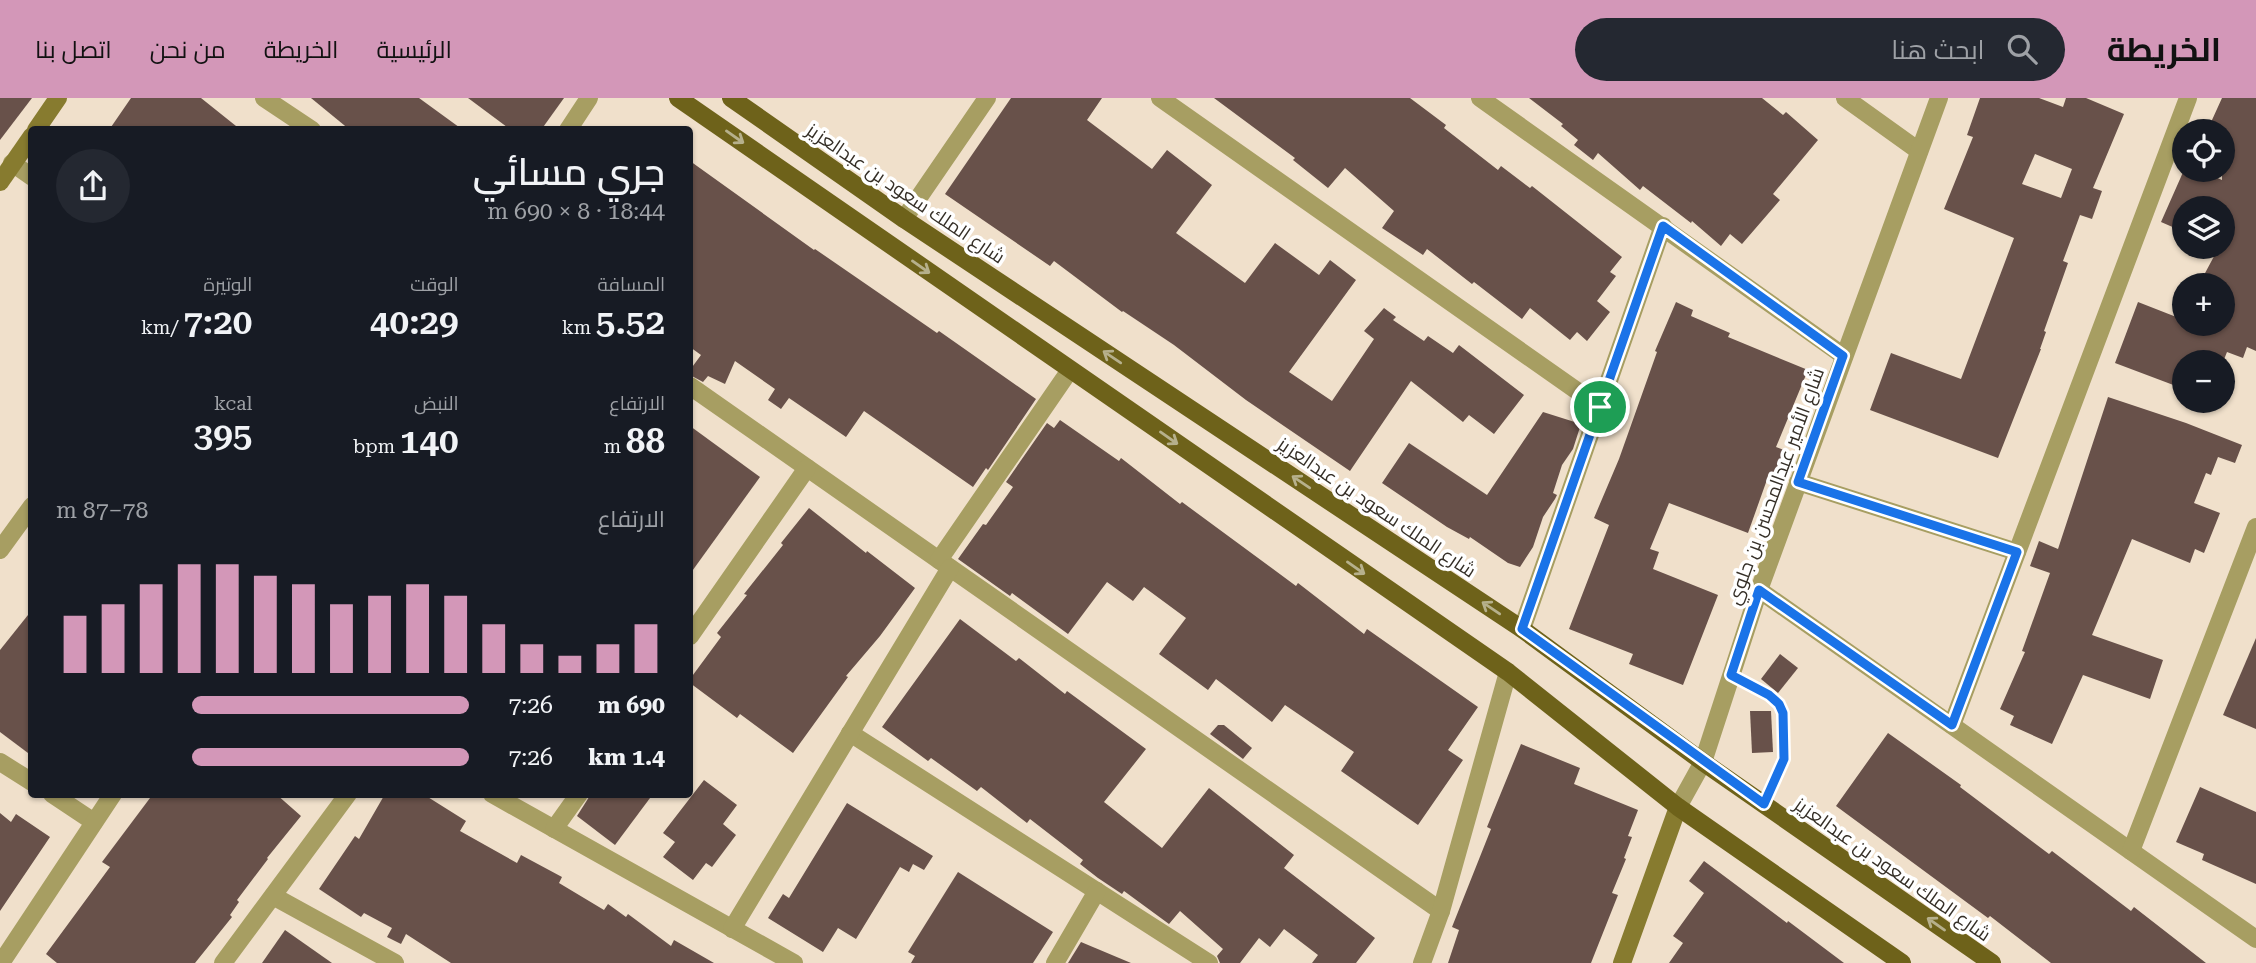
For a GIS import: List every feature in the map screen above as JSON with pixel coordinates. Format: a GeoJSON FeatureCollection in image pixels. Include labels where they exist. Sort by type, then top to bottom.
{"type":"FeatureCollection","features":[{"type":"Feature","properties":{"kind":"main road"},"geometry":{"type":"LineString","coordinates":[[678,98],[1507,672],[1678,807],[1902,963]]}},
{"type":"Feature","properties":{"kind":"main road","name":"شارع الملك سعود بن عبدالعزيز"},"geometry":{"type":"LineString","coordinates":[[731,98],[904,219],[1522,629],[1703,762],[1992,963]]}},
{"type":"Feature","properties":{"kind":"street"},"geometry":{"type":"LineString","coordinates":[[39,126],[58,98]]}},
{"type":"Feature","properties":{"kind":"street"},"geometry":{"type":"LineString","coordinates":[[264,98],[306,126]]}},
{"type":"Feature","properties":{"kind":"street"},"geometry":{"type":"LineString","coordinates":[[571,126],[589,98]]}},
{"type":"Feature","properties":{"kind":"street"},"geometry":{"type":"LineString","coordinates":[[904,219],[987,98]]}},
{"type":"Feature","properties":{"kind":"street"},"geometry":{"type":"LineString","coordinates":[[1160,98],[1600,407]]}},
{"type":"Feature","properties":{"kind":"street"},"geometry":{"type":"LineString","coordinates":[[1480,98],[1843,356]]}},
{"type":"Feature","properties":{"kind":"street"},"geometry":{"type":"LineString","coordinates":[[1845,98],[1919,151]]}},
{"type":"Feature","properties":{"kind":"street","name":"شارع الأمير عبدالمحسن بن جلوي"},"geometry":{"type":"LineString","coordinates":[[1678,807],[1703,762],[1759,590],[1939,98]]}},
{"type":"Feature","properties":{"kind":"street"},"geometry":{"type":"LineString","coordinates":[[1952,725],[2188,98]]}},
{"type":"Feature","properties":{"kind":"street"},"geometry":{"type":"LineString","coordinates":[[0,182],[28,141]]}},
{"type":"Feature","properties":{"kind":"street"},"geometry":{"type":"LineString","coordinates":[[12,163],[28,174]]}},
{"type":"Feature","properties":{"kind":"street"},"geometry":{"type":"LineString","coordinates":[[1522,629],[1663,226]]}},
{"type":"Feature","properties":{"kind":"street"},"geometry":{"type":"LineString","coordinates":[[732,929],[850,733],[944,564],[1070,370]]}},
{"type":"Feature","properties":{"kind":"street"},"geometry":{"type":"LineString","coordinates":[[693,388],[1441,911]]}},
{"type":"Feature","properties":{"kind":"street"},"geometry":{"type":"LineString","coordinates":[[693,632],[807,468]]}},
{"type":"Feature","properties":{"kind":"street"},"geometry":{"type":"LineString","coordinates":[[1798,482],[2017,552]]}},
{"type":"Feature","properties":{"kind":"street"},"geometry":{"type":"LineString","coordinates":[[0,550],[28,512]]}},
{"type":"Feature","properties":{"kind":"street"},"geometry":{"type":"LineString","coordinates":[[2131,851],[2256,527]]}},
{"type":"Feature","properties":{"kind":"street"},"geometry":{"type":"LineString","coordinates":[[1759,590],[2256,939]]}},
{"type":"Feature","properties":{"kind":"street"},"geometry":{"type":"LineString","coordinates":[[1422,963],[1441,911],[1507,672]]}},
{"type":"Feature","properties":{"kind":"street"},"geometry":{"type":"LineString","coordinates":[[850,733],[1209,963]]}},
{"type":"Feature","properties":{"kind":"street"},"geometry":{"type":"LineString","coordinates":[[0,762],[28,780]]}},
{"type":"Feature","properties":{"kind":"street"},"geometry":{"type":"LineString","coordinates":[[58,798],[94,822]]}},
{"type":"Feature","properties":{"kind":"street"},"geometry":{"type":"LineString","coordinates":[[1,963],[110,798]]}},
{"type":"Feature","properties":{"kind":"street"},"geometry":{"type":"LineString","coordinates":[[223,963],[345,798]]}},
{"type":"Feature","properties":{"kind":"street"},"geometry":{"type":"LineString","coordinates":[[499,798],[794,963]]}},
{"type":"Feature","properties":{"kind":"street"},"geometry":{"type":"LineString","coordinates":[[554,829],[576,798]]}},
{"type":"Feature","properties":{"kind":"street"},"geometry":{"type":"LineString","coordinates":[[1622,963],[1678,807]]}},
{"type":"Feature","properties":{"kind":"street"},"geometry":{"type":"LineString","coordinates":[[1055,963],[1097,891]]}},
{"type":"Feature","properties":{"kind":"street"},"geometry":{"type":"LineString","coordinates":[[273,896],[395,963]]}},
{"type":"Feature","properties":{"kind":"lane"},"geometry":{"type":"LineString","coordinates":[[1731,675],[1769,695],[1779,704],[1783,713],[1784,759],[1764,804]]}},
{"type":"Feature","properties":{"kind":"building"},"geometry":{"type":"Polygon","coordinates":[[[0,98],[32,98],[0,140],[0,98]]]}},
{"type":"Feature","properties":{"kind":"building"},"geometry":{"type":"Polygon","coordinates":[[[131,98],[201,98],[236,126],[112,126],[131,98]]]}},
{"type":"Feature","properties":{"kind":"building"},"geometry":{"type":"Polygon","coordinates":[[[311,98],[419,98],[458,126],[345,126],[311,98]]]}},
{"type":"Feature","properties":{"kind":"building"},"geometry":{"type":"Polygon","coordinates":[[[468,98],[564,98],[544,126],[506,126],[468,98]]]}},
{"type":"Feature","properties":{"kind":"building"},"geometry":{"type":"Polygon","coordinates":[[[1011,98],[1102,98],[1087,120],[1152,169],[1167,150],[1212,185],[1176,233],[1245,283],[1275,243],[1319,275],[1330,260],[1356,280],[1289,372],[1332,401],[1374,339],[1364,331],[1384,308],[1396,317],[1393,320],[1424,341],[1428,336],[1453,353],[1459,345],[1524,395],[1494,434],[1469,415],[1463,422],[1411,381],[1350,471],[1246,400],[1174,345],[1122,312],[1054,261],[1050,266],[945,194],[1011,98]]]}},
{"type":"Feature","properties":{"kind":"building"},"geometry":{"type":"Polygon","coordinates":[[[1214,98],[1410,98],[1498,170],[1501,166],[1530,188],[1532,186],[1622,257],[1610,272],[1616,276],[1597,301],[1610,312],[1587,341],[1577,332],[1570,340],[1530,308],[1522,319],[1427,249],[1423,255],[1382,228],[1394,211],[1345,168],[1328,188],[1293,160],[1295,158],[1214,98]]]}},
{"type":"Feature","properties":{"kind":"building"},"geometry":{"type":"Polygon","coordinates":[[[1529,98],[1762,98],[1783,115],[1786,112],[1818,140],[1773,194],[1780,200],[1742,244],[1730,234],[1721,246],[1692,221],[1691,223],[1643,186],[1640,190],[1598,153],[1593,160],[1574,145],[1578,140],[1561,126],[1563,124],[1529,98]]]}},
{"type":"Feature","properties":{"kind":"building"},"geometry":{"type":"Polygon","coordinates":[[[1980,98],[2039,98],[2063,107],[2066,98],[2086,98],[2124,114],[2093,188],[2102,191],[2092,219],[2080,215],[2063,261],[2068,263],[2044,331],[2046,332],[2041,349],[1998,458],[1870,410],[1891,353],[1961,379],[2014,238],[1944,209],[1973,137],[1967,135],[1980,98]],[[2035,154],[2022,184],[2061,198],[2072,169],[2035,154]]]}},
{"type":"Feature","properties":{"kind":"building"},"geometry":{"type":"Polygon","coordinates":[[[2222,98],[2256,98],[2256,351],[2247,347],[2243,358],[2235,355],[2235,350],[2172,350],[2172,384],[2115,363],[2138,302],[2172,315],[2172,336],[2235,336],[2235,273],[2205,273],[2213,259],[2235,259],[2235,196],[2172,196],[2179,182],[2235,182],[2235,119],[2212,119],[2222,98]]]}},
{"type":"Feature","properties":{"kind":"building"},"geometry":{"type":"Polygon","coordinates":[[[693,163],[814,250],[937,333],[939,331],[1036,399],[988,470],[986,468],[973,487],[864,411],[846,437],[789,398],[781,409],[768,400],[775,389],[735,361],[725,384],[708,376],[703,382],[693,377],[693,366],[701,355],[693,349],[693,163]]]}},
{"type":"Feature","properties":{"kind":"building"},"geometry":{"type":"Polygon","coordinates":[[[2172,197],[2172,227],[2161,222],[2172,197]]]}},
{"type":"Feature","properties":{"kind":"building"},"geometry":{"type":"Polygon","coordinates":[[[1676,302],[1693,310],[1691,316],[1730,333],[1728,337],[1808,370],[1776,447],[1784,450],[1775,476],[1769,474],[1748,533],[1669,503],[1650,549],[1659,552],[1653,569],[1718,595],[1683,685],[1629,664],[1633,654],[1569,629],[1609,525],[1594,518],[1619,459],[1657,352],[1655,351],[1676,302]]]}},
{"type":"Feature","properties":{"kind":"building"},"geometry":{"type":"Polygon","coordinates":[[[2108,397],[2242,445],[2235,463],[2218,457],[2211,475],[2206,473],[2194,503],[2220,513],[2204,553],[2195,549],[2190,563],[2132,539],[2092,635],[2163,660],[2150,699],[2083,675],[2052,744],[2010,725],[2014,716],[2000,709],[2025,652],[2022,651],[2050,573],[2030,566],[2039,541],[2058,549],[2108,397]]]}},
{"type":"Feature","properties":{"kind":"building"},"geometry":{"type":"Polygon","coordinates":[[[1543,412],[1581,424],[1573,449],[1562,465],[1553,493],[1557,495],[1543,517],[1533,547],[1520,567],[1508,563],[1470,537],[1469,539],[1447,527],[1382,483],[1409,443],[1487,495],[1543,412]]]}},
{"type":"Feature","properties":{"kind":"building"},"geometry":{"type":"Polygon","coordinates":[[[1060,420],[1119,461],[1121,458],[1180,504],[1182,502],[1296,586],[1298,583],[1364,634],[1367,629],[1478,707],[1448,750],[1463,760],[1418,825],[1341,771],[1354,752],[1285,705],[1272,722],[1216,679],[1208,690],[1159,654],[1186,618],[1144,587],[1133,601],[1107,582],[1068,634],[1012,593],[1010,596],[958,559],[1013,487],[1006,482],[1047,423],[1054,428],[1060,420]]]}},
{"type":"Feature","properties":{"kind":"building"},"geometry":{"type":"Polygon","coordinates":[[[693,428],[760,477],[693,570],[693,428]]]}},
{"type":"Feature","properties":{"kind":"building"},"geometry":{"type":"Polygon","coordinates":[[[809,508],[915,588],[846,676],[848,677],[793,753],[740,714],[737,718],[693,685],[693,675],[721,637],[717,633],[783,545],[781,543],[809,508]]]}},
{"type":"Feature","properties":{"kind":"building"},"geometry":{"type":"Polygon","coordinates":[[[28,615],[28,753],[0,732],[0,650],[28,615]]]}},
{"type":"Feature","properties":{"kind":"building"},"geometry":{"type":"Polygon","coordinates":[[[960,619],[1016,661],[1019,658],[1065,694],[1067,691],[1146,749],[1104,802],[1162,848],[1209,788],[1294,855],[1284,868],[1375,938],[1356,963],[1312,963],[1318,955],[1284,929],[1270,947],[1259,938],[1240,963],[1220,963],[1217,956],[1223,949],[1180,911],[1169,924],[1124,891],[1122,894],[1098,878],[1080,864],[1083,860],[1030,819],[1027,823],[981,787],[977,791],[931,758],[928,761],[882,727],[960,619]]]}},
{"type":"Feature","properties":{"kind":"building"},"geometry":{"type":"Polygon","coordinates":[[[2256,638],[2256,729],[2223,715],[2256,638]]]}},
{"type":"Feature","properties":{"kind":"building"},"geometry":{"type":"Polygon","coordinates":[[[1780,654],[1798,668],[1778,693],[1761,679],[1780,654]]]}},
{"type":"Feature","properties":{"kind":"building"},"geometry":{"type":"Polygon","coordinates":[[[1750,711],[1771,711],[1773,752],[1752,753],[1750,711]]]}},
{"type":"Feature","properties":{"kind":"building"},"geometry":{"type":"Polygon","coordinates":[[[1218,725],[1224,725],[1252,748],[1243,759],[1210,734],[1218,725]]]}},
{"type":"Feature","properties":{"kind":"building"},"geometry":{"type":"Polygon","coordinates":[[[1888,733],[1961,785],[1960,787],[2049,854],[2052,851],[2131,911],[2134,907],[2206,963],[2051,963],[1990,916],[1988,918],[1836,806],[1888,733]]]}},
{"type":"Feature","properties":{"kind":"building"},"geometry":{"type":"Polygon","coordinates":[[[1521,744],[1580,768],[1574,784],[1638,810],[1628,836],[1632,837],[1624,858],[1626,859],[1612,893],[1618,895],[1591,963],[1448,963],[1459,930],[1452,927],[1491,829],[1487,827],[1521,744]]]}},
{"type":"Feature","properties":{"kind":"building"},"geometry":{"type":"Polygon","coordinates":[[[704,780],[737,805],[723,824],[736,835],[712,867],[706,863],[693,880],[663,857],[675,842],[663,833],[690,798],[693,798],[704,780]]]}},
{"type":"Feature","properties":{"kind":"building"},"geometry":{"type":"Polygon","coordinates":[[[2200,787],[2256,812],[2256,884],[2202,860],[2204,854],[2176,842],[2200,787]]]}},
{"type":"Feature","properties":{"kind":"building"},"geometry":{"type":"Polygon","coordinates":[[[150,798],[281,798],[301,816],[237,900],[239,902],[230,915],[232,917],[195,963],[57,963],[46,954],[110,867],[102,862],[150,798]]]}},
{"type":"Feature","properties":{"kind":"building"},"geometry":{"type":"Polygon","coordinates":[[[383,798],[429,798],[466,821],[460,831],[517,863],[521,855],[562,877],[559,883],[604,910],[608,904],[626,917],[628,914],[671,946],[674,940],[714,963],[451,963],[406,934],[401,944],[387,937],[392,928],[364,913],[361,917],[319,889],[355,836],[359,839],[383,798]]]}},
{"type":"Feature","properties":{"kind":"building"},"geometry":{"type":"Polygon","coordinates":[[[588,798],[650,798],[615,845],[577,816],[588,798]]]}},
{"type":"Feature","properties":{"kind":"building"},"geometry":{"type":"Polygon","coordinates":[[[847,803],[933,856],[924,870],[913,864],[909,872],[900,867],[856,939],[838,928],[823,952],[768,918],[783,894],[789,898],[847,803]]]}},
{"type":"Feature","properties":{"kind":"building"},"geometry":{"type":"Polygon","coordinates":[[[0,813],[11,822],[16,814],[50,837],[0,911],[0,813]]]}},
{"type":"Feature","properties":{"kind":"building"},"geometry":{"type":"Polygon","coordinates":[[[1704,861],[1844,963],[1669,963],[1683,943],[1673,936],[1704,893],[1689,881],[1704,861]]]}},
{"type":"Feature","properties":{"kind":"building"},"geometry":{"type":"Polygon","coordinates":[[[958,872],[1053,932],[1033,963],[911,963],[915,956],[908,952],[958,872]]]}},
{"type":"Feature","properties":{"kind":"building"},"geometry":{"type":"Polygon","coordinates":[[[285,930],[332,963],[262,963],[285,930]]]}},
{"type":"Feature","properties":{"kind":"building"},"geometry":{"type":"Polygon","coordinates":[[[1081,942],[1131,963],[1068,963],[1081,942]]]}},
{"type":"Feature","properties":{"kind":"route"},"geometry":{"type":"LineString","coordinates":[[1663,226],[1843,356],[1798,482],[2017,552],[1952,725],[1759,590],[1731,675],[1769,695],[1779,704],[1783,713],[1784,759],[1764,804],[1522,629],[1600,407],[1663,226]]}}]}
